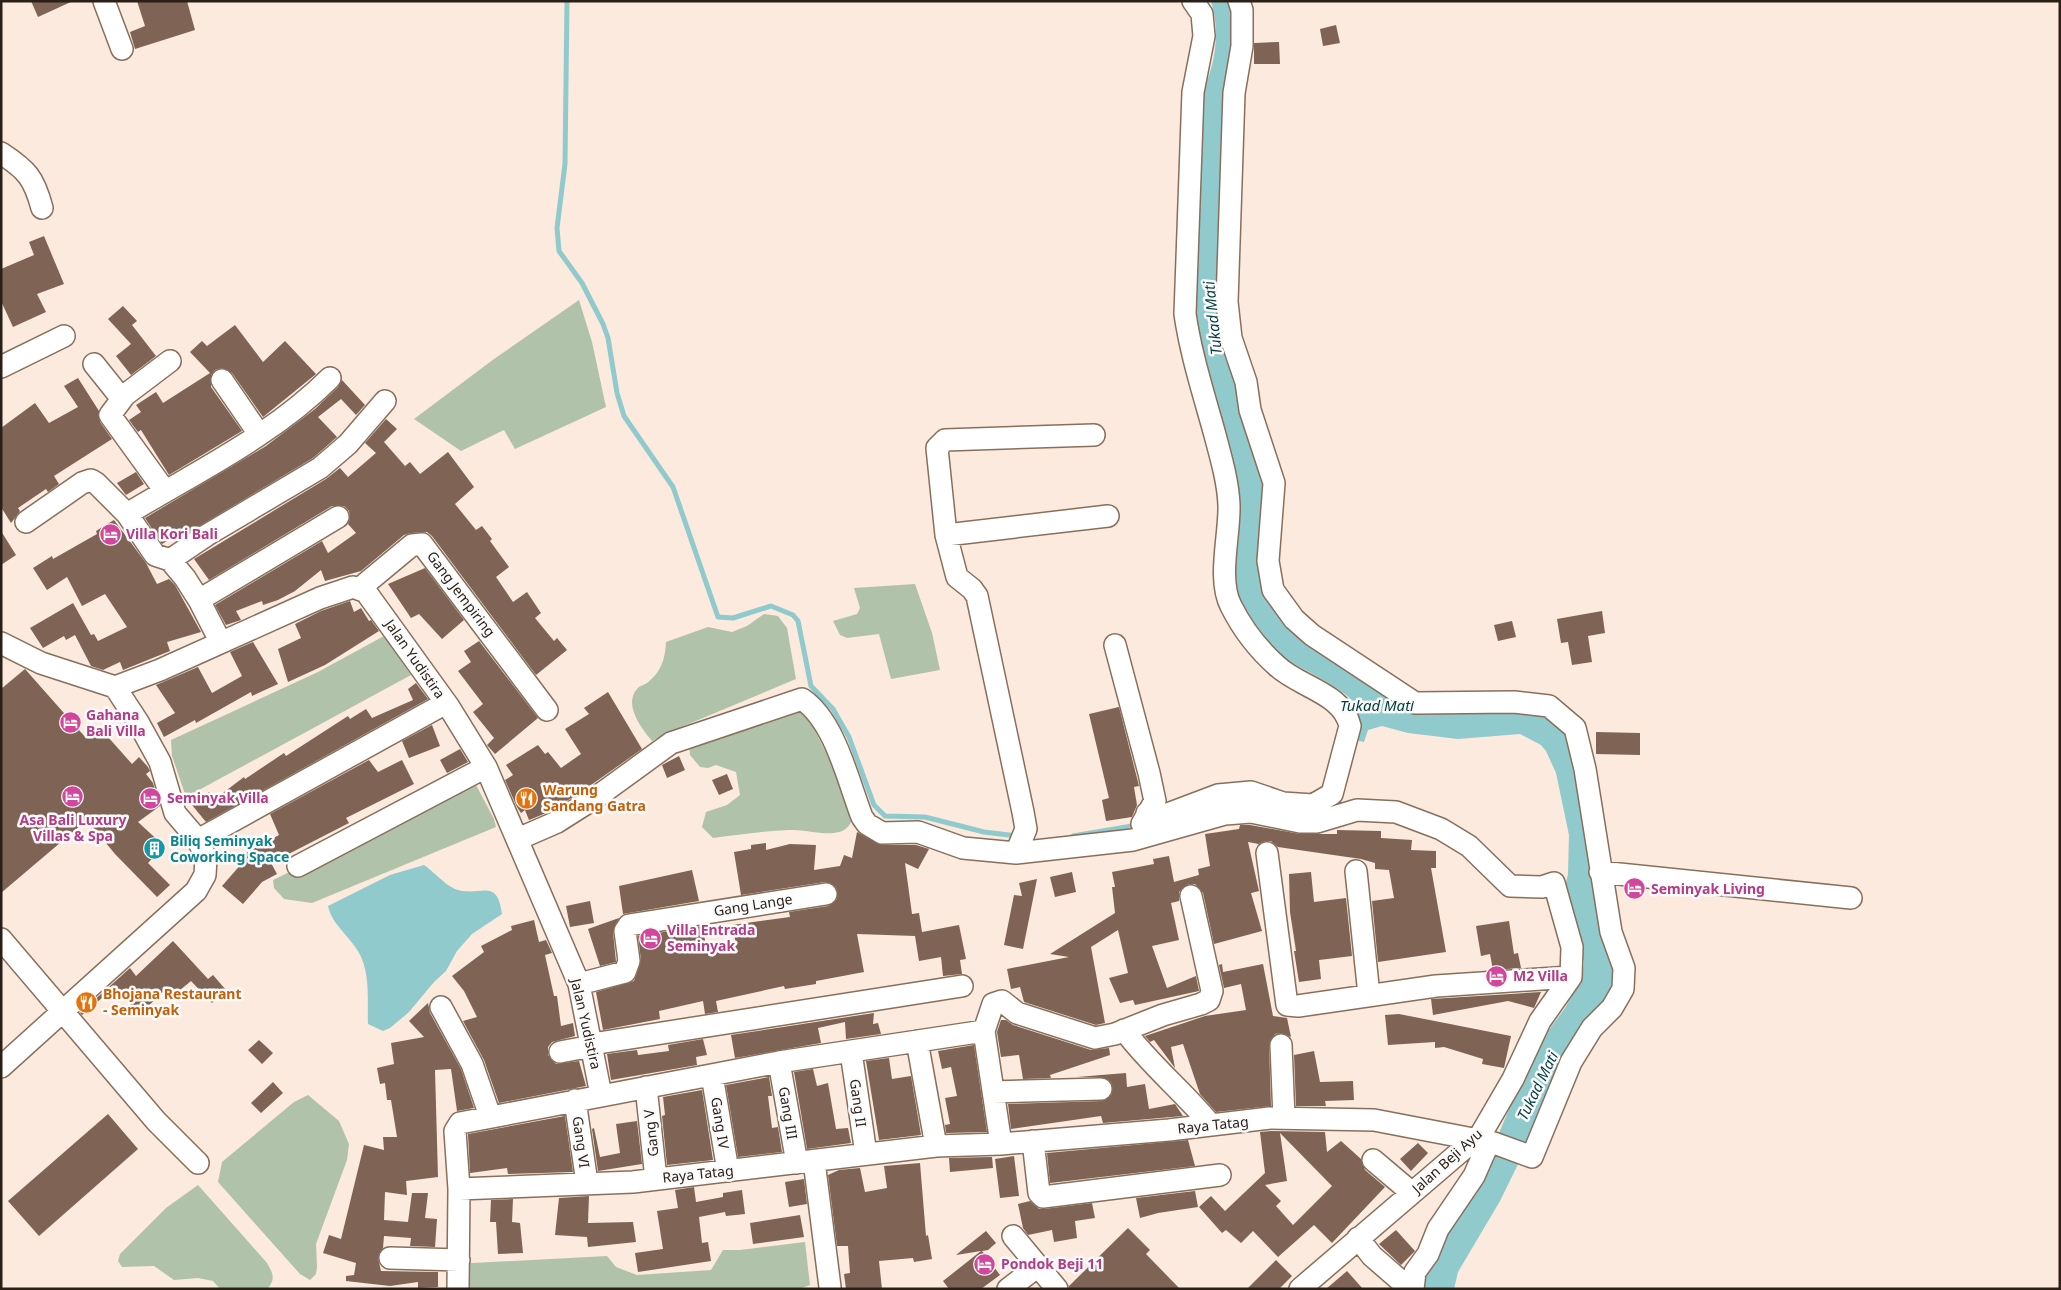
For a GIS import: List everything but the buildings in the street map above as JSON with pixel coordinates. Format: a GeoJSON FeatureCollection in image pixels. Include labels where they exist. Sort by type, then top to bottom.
{"type":"FeatureCollection","features":[{"type":"Feature","properties":{"kind":"street"},"geometry":{"type":"LineString","coordinates":[[104,1],[122,48]]}},
{"type":"Feature","properties":{"kind":"street"},"geometry":{"type":"LineString","coordinates":[[1141,826],[1218,795],[1251,792],[1283,803],[1313,806],[1332,794],[1350,726],[1348,715],[1334,700],[1294,680],[1277,667],[1254,642],[1230,605],[1224,577],[1229,504],[1225,472],[1190,349],[1185,314],[1193,92],[1204,36],[1202,14],[1193,1]]}},
{"type":"Feature","properties":{"kind":"street"},"geometry":{"type":"LineString","coordinates":[[1239,1],[1242,10],[1242,46],[1234,93],[1227,302],[1231,338],[1246,382],[1250,410],[1274,483],[1268,561],[1273,590],[1294,620],[1312,635],[1415,703],[1514,702],[1549,706],[1575,728],[1585,769],[1600,872],[1851,898]]}},
{"type":"Feature","properties":{"kind":"street"},"geometry":{"type":"LineString","coordinates":[[1,153],[22,167],[31,178],[42,208]]}},
{"type":"Feature","properties":{"kind":"street"},"geometry":{"type":"LineString","coordinates":[[1,367],[64,336]]}},
{"type":"Feature","properties":{"kind":"street"},"geometry":{"type":"LineString","coordinates":[[166,491],[110,415],[122,399],[170,361]]}},
{"type":"Feature","properties":{"kind":"street"},"geometry":{"type":"LineString","coordinates":[[94,364],[122,399]]}},
{"type":"Feature","properties":{"kind":"street"},"geometry":{"type":"LineString","coordinates":[[127,514],[215,463],[259,434],[306,402],[330,378]]}},
{"type":"Feature","properties":{"kind":"street"},"geometry":{"type":"LineString","coordinates":[[222,380],[259,434]]}},
{"type":"Feature","properties":{"kind":"street"},"geometry":{"type":"LineString","coordinates":[[170,560],[207,535],[320,468],[348,444],[385,401]]}},
{"type":"Feature","properties":{"kind":"street"},"geometry":{"type":"LineString","coordinates":[[1021,842],[976,596],[972,588],[957,577],[946,535],[937,448],[945,440],[1094,435]]}},
{"type":"Feature","properties":{"kind":"street"},"geometry":{"type":"LineString","coordinates":[[26,522],[82,483],[91,480],[96,482],[127,514],[155,555],[170,560],[200,600],[220,641]]}},
{"type":"Feature","properties":{"kind":"street"},"geometry":{"type":"LineString","coordinates":[[946,535],[1108,516]]}},
{"type":"Feature","properties":{"kind":"street"},"geometry":{"type":"LineString","coordinates":[[200,600],[246,570],[338,517]]}},
{"type":"Feature","properties":{"kind":"street","name":"Gang Jempiring"},"geometry":{"type":"LineString","coordinates":[[359,589],[412,545],[422,544],[547,710]]}},
{"type":"Feature","properties":{"kind":"street"},"geometry":{"type":"LineString","coordinates":[[1,643],[41,663],[115,687],[160,670],[220,641],[344,588],[359,589]]}},
{"type":"Feature","properties":{"kind":"street","name":"Jalan Yudistira"},"geometry":{"type":"LineString","coordinates":[[359,589],[372,598],[446,702],[486,767],[579,984],[601,1095]]}},
{"type":"Feature","properties":{"kind":"street"},"geometry":{"type":"LineString","coordinates":[[1115,645],[1150,773],[1155,801],[1141,826]]}},
{"type":"Feature","properties":{"kind":"street"},"geometry":{"type":"LineString","coordinates":[[1,1067],[61,1010],[196,890],[205,875],[207,864],[198,840],[175,813],[160,762],[138,722],[115,687]]}},
{"type":"Feature","properties":{"kind":"street"},"geometry":{"type":"LineString","coordinates":[[518,839],[557,822],[598,796],[671,744],[802,699],[810,705],[825,724],[862,817],[873,829],[882,833],[918,832],[963,848],[1141,826],[1177,830],[1225,814],[1251,812],[1300,822],[1316,822],[1357,810],[1396,812],[1418,818],[1469,846],[1510,886],[1542,887],[1554,883],[1572,947],[1571,977],[1436,986],[1298,1006],[1287,1005],[1267,853]]}},
{"type":"Feature","properties":{"kind":"street"},"geometry":{"type":"LineString","coordinates":[[198,840],[446,702]]}},
{"type":"Feature","properties":{"kind":"street"},"geometry":{"type":"LineString","coordinates":[[298,866],[486,767]]}},
{"type":"Feature","properties":{"kind":"street"},"geometry":{"type":"LineString","coordinates":[[1356,871],[1369,996]]}},
{"type":"Feature","properties":{"kind":"street","name":"Raya Tatag"},"geometry":{"type":"LineString","coordinates":[[459,1189],[656,1179],[936,1146],[1001,1144],[1284,1118],[1374,1120],[1486,1141],[1532,1157],[1570,1062],[1592,1028],[1612,1008],[1623,989],[1624,968],[1611,932],[1600,872]]}},
{"type":"Feature","properties":{"kind":"street","name":"Gang Lange"},"geometry":{"type":"LineString","coordinates":[[579,984],[619,976],[625,972],[629,962],[625,931],[626,927],[632,924],[826,894]]}},
{"type":"Feature","properties":{"kind":"street"},"geometry":{"type":"LineString","coordinates":[[1001,1144],[984,1032],[993,1004],[1002,1001],[1017,1013],[1095,1038],[1201,1004],[1212,995],[1191,896]]}},
{"type":"Feature","properties":{"kind":"street"},"geometry":{"type":"LineString","coordinates":[[1,939],[156,1121],[198,1164]]}},
{"type":"Feature","properties":{"kind":"street","name":"Jalan Beji Ayu"},"geometry":{"type":"LineString","coordinates":[[1300,1289],[1412,1193],[1486,1141],[1540,1021],[1571,977]]}},
{"type":"Feature","properties":{"kind":"street"},"geometry":{"type":"LineString","coordinates":[[560,1052],[592,1045],[962,986]]}},
{"type":"Feature","properties":{"kind":"street"},"geometry":{"type":"LineString","coordinates":[[441,1007],[472,1064],[490,1116]]}},
{"type":"Feature","properties":{"kind":"street"},"geometry":{"type":"LineString","coordinates":[[1124,1030],[1137,1047],[1195,1105],[1212,1125]]}},
{"type":"Feature","properties":{"kind":"street"},"geometry":{"type":"LineString","coordinates":[[458,1289],[459,1189],[456,1127],[460,1123],[780,1062],[984,1032]]}},
{"type":"Feature","properties":{"kind":"street"},"geometry":{"type":"LineString","coordinates":[[918,1041],[936,1146]]}},
{"type":"Feature","properties":{"kind":"street"},"geometry":{"type":"LineString","coordinates":[[1281,1045],[1284,1118]]}},
{"type":"Feature","properties":{"kind":"street","name":"Gang II"},"geometry":{"type":"LineString","coordinates":[[851,1052],[866,1154]]}},
{"type":"Feature","properties":{"kind":"street","name":"Gang III"},"geometry":{"type":"LineString","coordinates":[[780,1062],[806,1162],[830,1287]]}},
{"type":"Feature","properties":{"kind":"street","name":"Gang IV"},"geometry":{"type":"LineString","coordinates":[[712,1075],[728,1171]]}},
{"type":"Feature","properties":{"kind":"street","name":"Gang V"},"geometry":{"type":"LineString","coordinates":[[646,1087],[656,1179]]}},
{"type":"Feature","properties":{"kind":"street"},"geometry":{"type":"LineString","coordinates":[[993,1092],[1101,1089]]}},
{"type":"Feature","properties":{"kind":"street","name":"Gang VI"},"geometry":{"type":"LineString","coordinates":[[575,1100],[587,1183]]}},
{"type":"Feature","properties":{"kind":"street"},"geometry":{"type":"LineString","coordinates":[[1033,1141],[1039,1193],[1043,1197],[1220,1175]]}},
{"type":"Feature","properties":{"kind":"street"},"geometry":{"type":"LineString","coordinates":[[1358,1238],[1372,1256],[1412,1289],[1415,1272],[1428,1254],[1438,1229],[1474,1176],[1486,1141]]}},
{"type":"Feature","properties":{"kind":"street"},"geometry":{"type":"LineString","coordinates":[[1373,1160],[1412,1193]]}},
{"type":"Feature","properties":{"kind":"street"},"geometry":{"type":"LineString","coordinates":[[1013,1236],[1056,1289]]}},
{"type":"Feature","properties":{"kind":"street"},"geometry":{"type":"LineString","coordinates":[[390,1258],[459,1260]]}},
{"type":"Feature","properties":{"kind":"street"},"geometry":{"type":"LineString","coordinates":[[1008,1289],[1037,1267]]}},
{"type":"Feature","properties":{"kind":"green space"},"geometry":{"type":"Polygon","coordinates":[[[579,300],[592,342],[606,407],[515,449],[504,430],[461,451],[414,419],[494,359],[579,300]]]}},
{"type":"Feature","properties":{"kind":"green space"},"geometry":{"type":"Polygon","coordinates":[[[915,584],[932,633],[940,670],[891,679],[879,634],[847,638],[840,635],[833,621],[857,614],[860,608],[854,588],[915,584]]]}},
{"type":"Feature","properties":{"kind":"green space"},"geometry":{"type":"Polygon","coordinates":[[[764,614],[778,616],[787,628],[796,679],[652,741],[639,723],[632,702],[633,695],[637,689],[652,679],[659,670],[665,654],[666,642],[708,627],[732,632],[747,626],[764,614]]]}},
{"type":"Feature","properties":{"kind":"green space"},"geometry":{"type":"Polygon","coordinates":[[[384,636],[411,675],[186,797],[172,756],[171,740],[318,672],[384,636]]]}},
{"type":"Feature","properties":{"kind":"green space"},"geometry":{"type":"Polygon","coordinates":[[[804,709],[841,785],[851,814],[849,826],[843,831],[833,833],[789,830],[713,838],[702,827],[706,812],[727,805],[740,795],[736,772],[716,765],[708,768],[700,767],[690,755],[689,743],[804,709]]]}},
{"type":"Feature","properties":{"kind":"green space"},"geometry":{"type":"Polygon","coordinates":[[[475,783],[494,819],[496,827],[312,903],[284,899],[274,888],[273,880],[475,783]]]}},
{"type":"Feature","properties":{"kind":"green space"},"geometry":{"type":"Polygon","coordinates":[[[308,1095],[339,1121],[349,1144],[347,1160],[316,1244],[316,1274],[310,1280],[300,1274],[218,1182],[222,1162],[294,1102],[308,1095]]]}},
{"type":"Feature","properties":{"kind":"green space"},"geometry":{"type":"Polygon","coordinates":[[[198,1185],[267,1263],[273,1279],[267,1289],[220,1289],[213,1281],[198,1278],[174,1280],[154,1266],[122,1267],[118,1261],[120,1254],[166,1208],[198,1185]]]}},
{"type":"Feature","properties":{"kind":"green space"},"geometry":{"type":"Polygon","coordinates":[[[805,1242],[810,1285],[802,1288],[467,1289],[467,1264],[472,1263],[607,1256],[616,1267],[637,1275],[711,1270],[723,1250],[740,1250],[805,1242]]]}},
{"type":"Feature","properties":{"kind":"water","name":"Tukad Mati"},"geometry":{"type":"Polygon","coordinates":[[[1211,1],[1237,1],[1224,265],[1264,474],[1272,597],[1406,700],[1550,709],[1568,724],[1613,947],[1615,987],[1522,1156],[1500,1201],[1458,1272],[1454,1289],[1419,1289],[1419,1286],[1497,1138],[1526,1068],[1582,978],[1584,962],[1565,886],[1568,874],[1569,835],[1556,773],[1546,751],[1541,745],[1520,734],[1458,739],[1408,733],[1382,726],[1368,730],[1364,742],[1351,739],[1359,717],[1358,709],[1353,701],[1332,685],[1269,648],[1258,636],[1246,614],[1237,592],[1193,327],[1200,97],[1213,62],[1216,38],[1216,25],[1211,1]]]}},
{"type":"Feature","properties":{"kind":"water"},"geometry":{"type":"Polygon","coordinates":[[[424,865],[455,889],[492,892],[500,902],[502,914],[472,934],[457,951],[446,971],[434,982],[409,1012],[390,1028],[383,1031],[368,1024],[368,987],[362,959],[354,945],[333,918],[328,906],[390,875],[424,865]]]}},
{"type":"Feature","properties":{"kind":"waterway"},"geometry":{"type":"LineString","coordinates":[[567,1],[565,164],[557,228],[559,251],[582,283],[603,324],[608,338],[617,393],[624,416],[673,487],[718,617],[733,618],[771,606],[793,615],[798,621],[811,686],[833,709],[849,737],[874,805],[885,816],[925,817],[984,832],[1017,836]]}},
{"type":"Feature","properties":{"kind":"waterway"},"geometry":{"type":"LineString","coordinates":[[1073,836],[1138,825]]}},
{"type":"Feature","properties":{"kind":"place","name":"Villa Kori Bali"},"geometry":{"type":"Point","coordinates":[110,534]}},
{"type":"Feature","properties":{"kind":"place","name":"Gahana Bali Villa"},"geometry":{"type":"Point","coordinates":[70,723]}},
{"type":"Feature","properties":{"kind":"place","name":"Asa Bali Luxury Villas & Spa"},"geometry":{"type":"Point","coordinates":[73,797]}},
{"type":"Feature","properties":{"kind":"place","name":"Seminyak Villa"},"geometry":{"type":"Point","coordinates":[151,798]}},
{"type":"Feature","properties":{"kind":"place","name":"Warung Sandang Gatra"},"geometry":{"type":"Point","coordinates":[527,798]}},
{"type":"Feature","properties":{"kind":"place","name":"Biliq Seminyak Coworking Space"},"geometry":{"type":"Point","coordinates":[154,849]}},
{"type":"Feature","properties":{"kind":"place","name":"Seminyak Living"},"geometry":{"type":"Point","coordinates":[1635,889]}},
{"type":"Feature","properties":{"kind":"place","name":"Villa Entrada Seminyak"},"geometry":{"type":"Point","coordinates":[651,938]}},
{"type":"Feature","properties":{"kind":"place","name":"M2 Villa"},"geometry":{"type":"Point","coordinates":[1497,976]}},
{"type":"Feature","properties":{"kind":"place","name":"Bhojana Restaurant - Seminyak"},"geometry":{"type":"Point","coordinates":[87,1002]}},
{"type":"Feature","properties":{"kind":"place","name":"Pondok Beji 11"},"geometry":{"type":"Point","coordinates":[985,1264]}}]}
